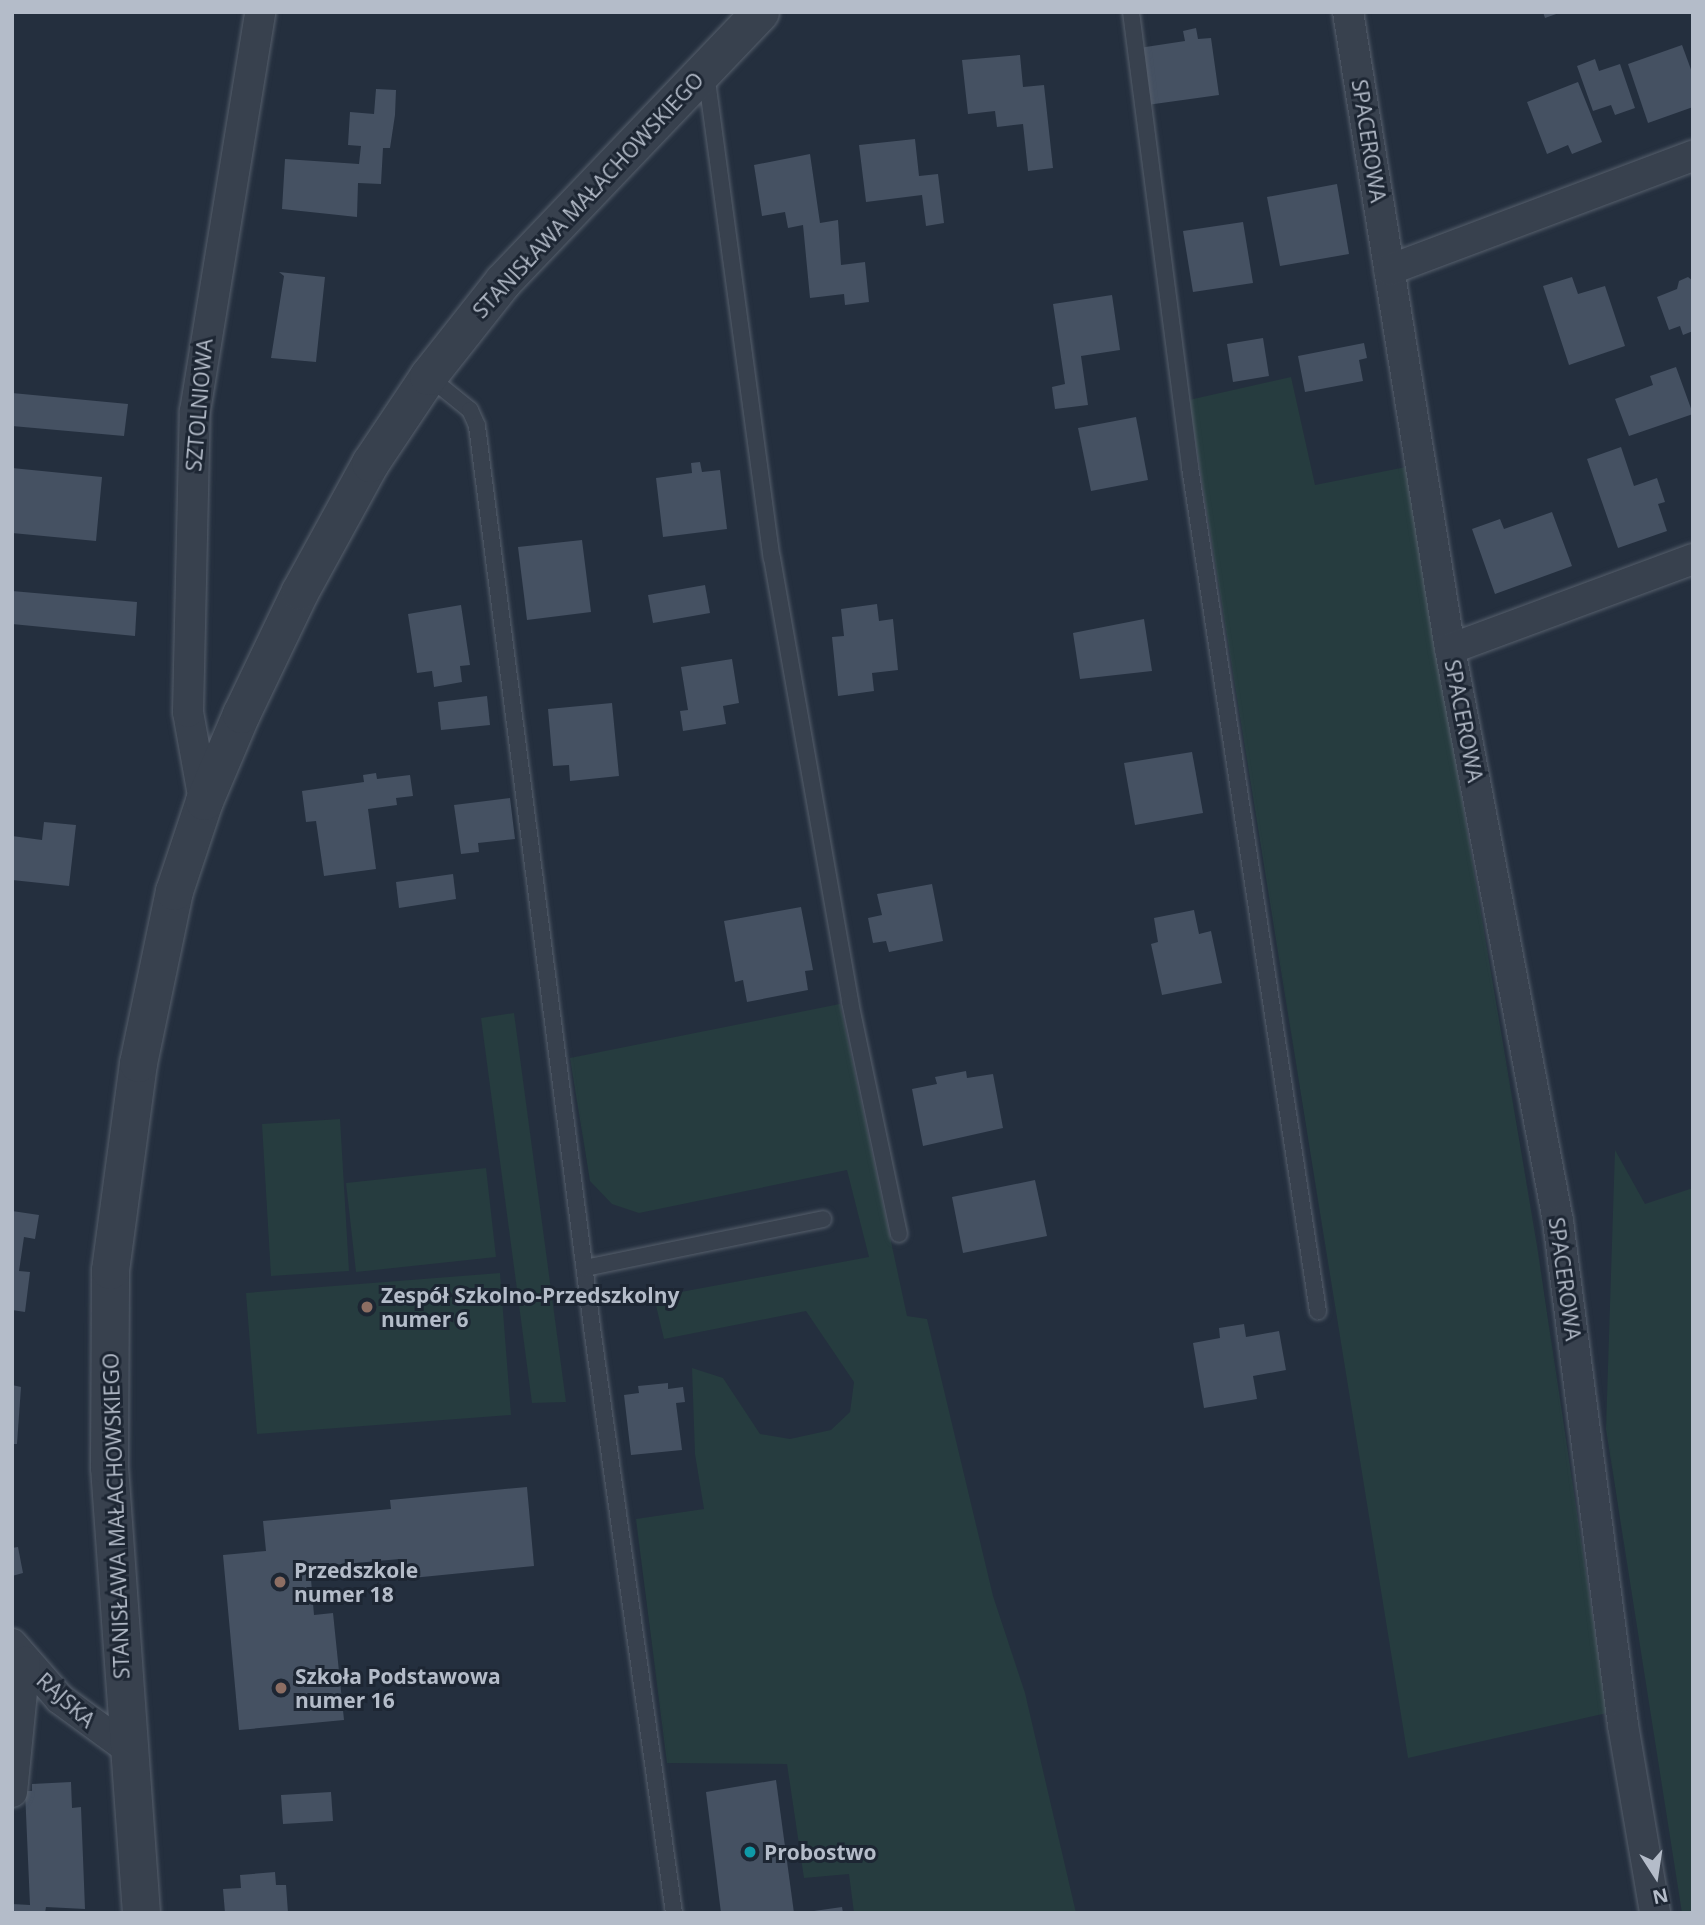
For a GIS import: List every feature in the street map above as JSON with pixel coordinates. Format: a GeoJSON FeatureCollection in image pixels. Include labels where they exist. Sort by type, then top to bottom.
{"type":"FeatureCollection","features":[{"type":"Feature","properties":{"kind":"street","name":"SZTOLNIOWA"},"geometry":{"type":"LineString","coordinates":[[204,801],[188,712],[195,411],[260,12]]}},
{"type":"Feature","properties":{"kind":"street","name":"STANISŁAWA MAŁACHOWSKIEGO"},"geometry":{"type":"LineString","coordinates":[[141,1913],[127,1748],[109,1467],[110,1270],[153,979],[174,891],[204,801],[300,591],[370,463],[428,376],[503,281],[760,12]]}},
{"type":"Feature","properties":{"kind":"street","name":"SPACEROWA"},"geometry":{"type":"LineString","coordinates":[[1348,12],[1450,649],[1558,1221],[1623,1725],[1655,1913]]}},
{"type":"Feature","properties":{"kind":"street"},"geometry":{"type":"LineString","coordinates":[[1390,270],[1693,156]]}},
{"type":"Feature","properties":{"kind":"street","name":"SPACEROWA"},"geometry":{"type":"LineString","coordinates":[[1450,649],[1693,559]]}},
{"type":"Feature","properties":{"kind":"street"},"geometry":{"type":"LineString","coordinates":[[12,1792],[19,1653]]}},
{"type":"Feature","properties":{"kind":"street","name":"RAJSKA"},"geometry":{"type":"LineString","coordinates":[[19,1653],[60,1699],[127,1748]]}},
{"type":"Feature","properties":{"kind":"lane"},"geometry":{"type":"LineString","coordinates":[[1131,12],[1190,467],[1318,1311]]}},
{"type":"Feature","properties":{"kind":"lane"},"geometry":{"type":"LineString","coordinates":[[705,68],[772,558],[850,1002],[899,1234]]}},
{"type":"Feature","properties":{"kind":"lane"},"geometry":{"type":"LineString","coordinates":[[428,376],[470,410],[477,426],[585,1268],[674,1913]]}},
{"type":"Feature","properties":{"kind":"lane"},"geometry":{"type":"LineString","coordinates":[[585,1268],[822,1219]]}},
{"type":"Feature","properties":{"kind":"green space"},"geometry":{"type":"Polygon","coordinates":[[[1291,377],[1315,485],[1406,467],[1537,1246],[1607,1713],[1408,1758],[1189,400],[1291,377]]]}},
{"type":"Feature","properties":{"kind":"green space"},"geometry":{"type":"Polygon","coordinates":[[[840,1004],[907,1316],[927,1319],[993,1596],[1025,1693],[1076,1913],[854,1913],[849,1874],[804,1878],[787,1764],[667,1763],[636,1519],[704,1509],[695,1454],[692,1368],[723,1378],[760,1434],[790,1439],[831,1430],[850,1412],[854,1382],[806,1311],[664,1339],[654,1297],[869,1257],[847,1170],[639,1213],[612,1204],[590,1181],[570,1058],[840,1004]]]}},
{"type":"Feature","properties":{"kind":"green space"},"geometry":{"type":"Polygon","coordinates":[[[514,1013],[566,1402],[532,1403],[481,1018],[514,1013]]]}},
{"type":"Feature","properties":{"kind":"green space"},"geometry":{"type":"Polygon","coordinates":[[[340,1119],[349,1271],[271,1276],[262,1124],[340,1119]]]}},
{"type":"Feature","properties":{"kind":"green space"},"geometry":{"type":"Polygon","coordinates":[[[1615,1150],[1645,1204],[1693,1188],[1693,1913],[1682,1913],[1606,1429],[1615,1150]]]}},
{"type":"Feature","properties":{"kind":"green space"},"geometry":{"type":"Polygon","coordinates":[[[486,1168],[496,1257],[356,1272],[346,1183],[486,1168]]]}},
{"type":"Feature","properties":{"kind":"green space"},"geometry":{"type":"Polygon","coordinates":[[[500,1273],[511,1415],[257,1434],[246,1293],[500,1273]]]}},
{"type":"Feature","properties":{"kind":"building"},"geometry":{"type":"Polygon","coordinates":[[[1543,12],[1559,12],[1559,13],[1545,18],[1543,12]]]}},
{"type":"Feature","properties":{"kind":"building"},"geometry":{"type":"Polygon","coordinates":[[[1196,28],[1198,39],[1211,38],[1219,95],[1147,105],[1139,48],[1185,41],[1183,31],[1196,28]]]}},
{"type":"Feature","properties":{"kind":"building"},"geometry":{"type":"Polygon","coordinates":[[[1682,45],[1693,75],[1693,107],[1648,123],[1628,64],[1682,45]]]}},
{"type":"Feature","properties":{"kind":"building"},"geometry":{"type":"Polygon","coordinates":[[[1020,55],[1023,87],[1044,85],[1053,168],[1028,171],[1023,124],[997,127],[995,111],[968,114],[962,60],[1020,55]]]}},
{"type":"Feature","properties":{"kind":"building"},"geometry":{"type":"Polygon","coordinates":[[[1595,59],[1599,71],[1620,64],[1635,108],[1615,115],[1611,105],[1593,111],[1577,66],[1595,59]]]}},
{"type":"Feature","properties":{"kind":"building"},"geometry":{"type":"Polygon","coordinates":[[[1578,82],[1602,142],[1572,154],[1568,145],[1547,154],[1527,102],[1578,82]]]}},
{"type":"Feature","properties":{"kind":"building"},"geometry":{"type":"Polygon","coordinates":[[[376,89],[396,90],[395,115],[390,148],[383,148],[381,184],[358,183],[357,217],[282,209],[285,159],[359,164],[361,146],[348,145],[350,112],[374,114],[376,89]]]}},
{"type":"Feature","properties":{"kind":"building"},"geometry":{"type":"Polygon","coordinates":[[[915,139],[919,176],[938,174],[944,223],[926,226],[922,195],[866,202],[859,145],[915,139]]]}},
{"type":"Feature","properties":{"kind":"building"},"geometry":{"type":"Polygon","coordinates":[[[810,154],[820,223],[838,220],[841,265],[865,262],[869,302],[845,305],[844,294],[810,298],[803,225],[788,228],[785,212],[762,216],[754,165],[810,154]]]}},
{"type":"Feature","properties":{"kind":"building"},"geometry":{"type":"Polygon","coordinates":[[[1337,184],[1349,254],[1280,266],[1267,197],[1337,184]]]}},
{"type":"Feature","properties":{"kind":"building"},"geometry":{"type":"Polygon","coordinates":[[[1243,222],[1253,283],[1193,292],[1183,231],[1243,222]]]}},
{"type":"Feature","properties":{"kind":"building"},"geometry":{"type":"Polygon","coordinates":[[[279,272],[325,277],[316,362],[271,358],[284,276],[279,272]]]}},
{"type":"Feature","properties":{"kind":"building"},"geometry":{"type":"Polygon","coordinates":[[[1572,277],[1578,294],[1605,286],[1625,346],[1569,365],[1543,286],[1572,277]]]}},
{"type":"Feature","properties":{"kind":"building"},"geometry":{"type":"Polygon","coordinates":[[[1688,277],[1693,281],[1693,331],[1683,335],[1680,326],[1669,330],[1657,297],[1677,289],[1679,281],[1688,277]]]}},
{"type":"Feature","properties":{"kind":"building"},"geometry":{"type":"Polygon","coordinates":[[[1112,295],[1120,350],[1081,356],[1088,405],[1055,409],[1052,387],[1065,384],[1053,304],[1112,295]]]}},
{"type":"Feature","properties":{"kind":"building"},"geometry":{"type":"Polygon","coordinates":[[[1263,338],[1269,376],[1233,382],[1227,344],[1263,338]]]}},
{"type":"Feature","properties":{"kind":"building"},"geometry":{"type":"Polygon","coordinates":[[[1364,343],[1367,358],[1359,360],[1363,381],[1305,392],[1298,356],[1364,343]]]}},
{"type":"Feature","properties":{"kind":"building"},"geometry":{"type":"Polygon","coordinates":[[[1676,367],[1693,414],[1629,436],[1615,399],[1653,385],[1650,376],[1676,367]]]}},
{"type":"Feature","properties":{"kind":"building"},"geometry":{"type":"Polygon","coordinates":[[[12,393],[128,404],[124,436],[12,426],[12,393]]]}},
{"type":"Feature","properties":{"kind":"building"},"geometry":{"type":"Polygon","coordinates":[[[1136,417],[1148,480],[1091,491],[1078,428],[1136,417]]]}},
{"type":"Feature","properties":{"kind":"building"},"geometry":{"type":"Polygon","coordinates":[[[1621,447],[1634,486],[1657,478],[1665,502],[1658,504],[1667,531],[1618,548],[1587,459],[1621,447]]]}},
{"type":"Feature","properties":{"kind":"building"},"geometry":{"type":"Polygon","coordinates":[[[700,462],[702,472],[720,470],[727,529],[663,537],[656,478],[692,473],[691,463],[700,462]]]}},
{"type":"Feature","properties":{"kind":"building"},"geometry":{"type":"Polygon","coordinates":[[[12,468],[102,477],[96,541],[12,533],[12,468]]]}},
{"type":"Feature","properties":{"kind":"building"},"geometry":{"type":"Polygon","coordinates":[[[1552,512],[1572,566],[1495,594],[1472,529],[1500,519],[1504,529],[1552,512]]]}},
{"type":"Feature","properties":{"kind":"building"},"geometry":{"type":"Polygon","coordinates":[[[582,540],[591,612],[527,620],[518,547],[582,540]]]}},
{"type":"Feature","properties":{"kind":"building"},"geometry":{"type":"Polygon","coordinates":[[[705,585],[710,613],[653,623],[648,595],[705,585]]]}},
{"type":"Feature","properties":{"kind":"building"},"geometry":{"type":"Polygon","coordinates":[[[12,591],[137,602],[135,636],[12,624],[12,591]]]}},
{"type":"Feature","properties":{"kind":"building"},"geometry":{"type":"Polygon","coordinates":[[[877,604],[879,621],[893,619],[898,670],[872,673],[874,691],[838,696],[832,637],[844,636],[841,609],[877,604]]]}},
{"type":"Feature","properties":{"kind":"building"},"geometry":{"type":"Polygon","coordinates":[[[461,605],[470,665],[460,666],[462,682],[434,687],[432,671],[417,673],[408,614],[461,605]]]}},
{"type":"Feature","properties":{"kind":"building"},"geometry":{"type":"Polygon","coordinates":[[[1144,619],[1152,671],[1080,679],[1073,633],[1144,619]]]}},
{"type":"Feature","properties":{"kind":"building"},"geometry":{"type":"Polygon","coordinates":[[[732,659],[739,703],[723,706],[726,724],[683,731],[680,711],[688,710],[681,667],[732,659]]]}},
{"type":"Feature","properties":{"kind":"building"},"geometry":{"type":"Polygon","coordinates":[[[487,696],[490,725],[441,730],[438,702],[487,696]]]}},
{"type":"Feature","properties":{"kind":"building"},"geometry":{"type":"Polygon","coordinates":[[[612,703],[619,776],[570,781],[569,765],[553,766],[548,709],[612,703]]]}},
{"type":"Feature","properties":{"kind":"building"},"geometry":{"type":"Polygon","coordinates":[[[1192,752],[1203,813],[1135,825],[1124,763],[1192,752]]]}},
{"type":"Feature","properties":{"kind":"building"},"geometry":{"type":"Polygon","coordinates":[[[376,773],[377,779],[410,775],[413,796],[396,798],[397,805],[368,809],[376,869],[324,876],[316,821],[306,822],[302,791],[364,782],[363,775],[376,773]]]}},
{"type":"Feature","properties":{"kind":"building"},"geometry":{"type":"Polygon","coordinates":[[[510,798],[515,839],[478,843],[479,852],[461,854],[454,805],[510,798]]]}},
{"type":"Feature","properties":{"kind":"building"},"geometry":{"type":"Polygon","coordinates":[[[44,822],[76,825],[69,886],[12,880],[12,836],[42,840],[44,822]]]}},
{"type":"Feature","properties":{"kind":"building"},"geometry":{"type":"Polygon","coordinates":[[[453,874],[456,899],[399,908],[396,882],[453,874]]]}},
{"type":"Feature","properties":{"kind":"building"},"geometry":{"type":"Polygon","coordinates":[[[932,884],[943,941],[889,952],[886,941],[873,943],[868,918],[882,915],[877,894],[932,884]]]}},
{"type":"Feature","properties":{"kind":"building"},"geometry":{"type":"Polygon","coordinates":[[[801,907],[813,970],[805,971],[808,990],[747,1002],[743,980],[735,982],[724,921],[801,907]]]}},
{"type":"Feature","properties":{"kind":"building"},"geometry":{"type":"Polygon","coordinates":[[[1194,910],[1199,934],[1211,931],[1222,983],[1162,995],[1151,944],[1158,942],[1154,918],[1194,910]]]}},
{"type":"Feature","properties":{"kind":"building"},"geometry":{"type":"Polygon","coordinates":[[[966,1071],[967,1078],[993,1074],[1003,1128],[923,1146],[912,1089],[937,1084],[935,1077],[966,1071]]]}},
{"type":"Feature","properties":{"kind":"building"},"geometry":{"type":"Polygon","coordinates":[[[1035,1180],[1047,1236],[963,1253],[952,1197],[1035,1180]]]}},
{"type":"Feature","properties":{"kind":"building"},"geometry":{"type":"Polygon","coordinates":[[[12,1211],[39,1215],[35,1239],[24,1237],[19,1271],[30,1272],[25,1312],[12,1310],[12,1211]]]}},
{"type":"Feature","properties":{"kind":"building"},"geometry":{"type":"Polygon","coordinates":[[[1244,1324],[1246,1337],[1279,1331],[1286,1370],[1253,1376],[1257,1399],[1204,1408],[1193,1343],[1220,1338],[1219,1328],[1244,1324]]]}},
{"type":"Feature","properties":{"kind":"building"},"geometry":{"type":"Polygon","coordinates":[[[668,1383],[668,1389],[683,1387],[685,1402],[676,1403],[682,1450],[631,1455],[624,1395],[639,1393],[638,1386],[668,1383]]]}},
{"type":"Feature","properties":{"kind":"building"},"geometry":{"type":"Polygon","coordinates":[[[12,1385],[21,1387],[17,1444],[12,1444],[12,1385]]]}},
{"type":"Feature","properties":{"kind":"building"},"geometry":{"type":"Polygon","coordinates":[[[527,1487],[534,1566],[402,1579],[400,1559],[310,1567],[314,1615],[333,1613],[344,1720],[239,1730],[223,1555],[266,1551],[263,1521],[391,1509],[390,1500],[527,1487]]]}},
{"type":"Feature","properties":{"kind":"building"},"geometry":{"type":"Polygon","coordinates":[[[18,1547],[23,1573],[12,1576],[12,1548],[18,1547]]]}},
{"type":"Feature","properties":{"kind":"building","name":"Probostwo"},"geometry":{"type":"Polygon","coordinates":[[[776,1780],[794,1913],[721,1913],[706,1792],[776,1780]]]}},
{"type":"Feature","properties":{"kind":"building"},"geometry":{"type":"Polygon","coordinates":[[[71,1782],[72,1808],[81,1807],[85,1909],[46,1907],[45,1913],[12,1913],[12,1904],[30,1905],[25,1791],[32,1791],[32,1784],[71,1782]]]}},
{"type":"Feature","properties":{"kind":"building"},"geometry":{"type":"Polygon","coordinates":[[[331,1792],[333,1821],[283,1824],[281,1795],[331,1792]]]}},
{"type":"Feature","properties":{"kind":"building"},"geometry":{"type":"Polygon","coordinates":[[[275,1872],[276,1885],[286,1885],[288,1913],[225,1913],[223,1889],[241,1888],[240,1875],[275,1872]]]}},
{"type":"Feature","properties":{"kind":"building","name":"Probostwo"},"geometry":{"type":"Polygon","coordinates":[[[842,1907],[843,1913],[814,1913],[814,1911],[842,1907]]]}},
{"type":"Feature","properties":{"kind":"place","name":"Zespół Szkolno-Przedszkolny numer 6"},"geometry":{"type":"Point","coordinates":[367,1307]}},
{"type":"Feature","properties":{"kind":"place","name":"Przedszkole numer 18"},"geometry":{"type":"Point","coordinates":[280,1582]}},
{"type":"Feature","properties":{"kind":"place","name":"Szkoła Podstawowa numer 16"},"geometry":{"type":"Point","coordinates":[281,1688]}},
{"type":"Feature","properties":{"kind":"place","name":"Probostwo"},"geometry":{"type":"Point","coordinates":[750,1852]}}]}
